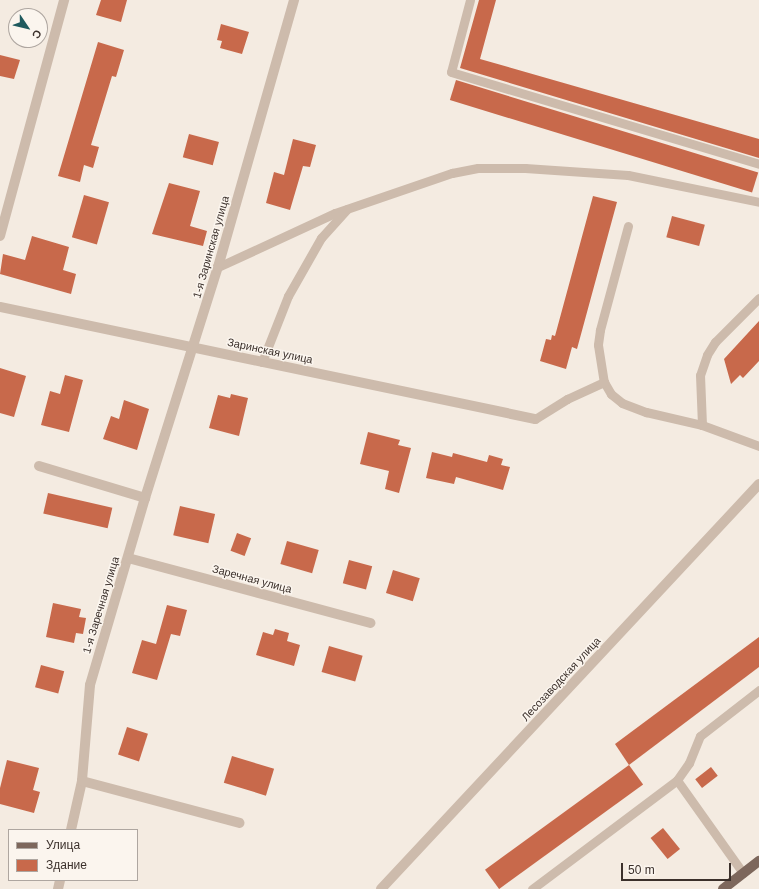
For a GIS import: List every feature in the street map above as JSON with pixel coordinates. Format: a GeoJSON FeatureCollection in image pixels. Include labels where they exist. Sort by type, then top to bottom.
{"type":"FeatureCollection","features":[{"type":"Feature","properties":{"kind":"main road"},"geometry":{"type":"LineString","coordinates":[[723,889],[759,861]]}},
{"type":"Feature","properties":{"kind":"street"},"geometry":{"type":"LineString","coordinates":[[0,236],[64,0]]}},
{"type":"Feature","properties":{"kind":"street","name":"1-я Заринская улица"},"geometry":{"type":"LineString","coordinates":[[145,498],[218,267],[294,0]]}},
{"type":"Feature","properties":{"kind":"street","name":"Заринская улица"},"geometry":{"type":"LineString","coordinates":[[0,307],[535,419]]}},
{"type":"Feature","properties":{"kind":"street"},"geometry":{"type":"LineString","coordinates":[[39,466],[145,498]]}},
{"type":"Feature","properties":{"kind":"street","name":"Лесозаводская улица"},"geometry":{"type":"LineString","coordinates":[[381,889],[759,484]]}},
{"type":"Feature","properties":{"kind":"street","name":"1-я Заречная улица"},"geometry":{"type":"LineString","coordinates":[[71,829],[82,781],[90,685],[145,498]]}},
{"type":"Feature","properties":{"kind":"street","name":"Заречная улица"},"geometry":{"type":"LineString","coordinates":[[128,558],[370,623]]}},
{"type":"Feature","properties":{"kind":"street"},"geometry":{"type":"LineString","coordinates":[[82,781],[240,823]]}},
{"type":"Feature","properties":{"kind":"lane"},"geometry":{"type":"LineString","coordinates":[[470,0],[451,72],[759,164]]}},
{"type":"Feature","properties":{"kind":"lane"},"geometry":{"type":"LineString","coordinates":[[218,267],[348,208],[452,173],[478,168],[525,168],[628,175],[759,202]]}},
{"type":"Feature","properties":{"kind":"lane"},"geometry":{"type":"LineString","coordinates":[[262,362],[288,296],[321,238],[348,208]]}},
{"type":"Feature","properties":{"kind":"lane"},"geometry":{"type":"LineString","coordinates":[[628,226],[600,330],[598,346],[604,382],[611,394],[622,403],[646,412],[702,425],[759,446]]}},
{"type":"Feature","properties":{"kind":"lane"},"geometry":{"type":"LineString","coordinates":[[702,425],[700,375],[707,355],[715,342],[759,298]]}},
{"type":"Feature","properties":{"kind":"lane"},"geometry":{"type":"LineString","coordinates":[[535,419],[567,400],[604,382]]}},
{"type":"Feature","properties":{"kind":"lane"},"geometry":{"type":"LineString","coordinates":[[532,889],[677,780],[689,763],[700,736],[759,690]]}},
{"type":"Feature","properties":{"kind":"lane"},"geometry":{"type":"LineString","coordinates":[[677,780],[743,873]]}},
{"type":"Feature","properties":{"kind":"building"},"geometry":{"type":"Polygon","coordinates":[[[101,0],[127,0],[121,22],[96,15],[101,0]]]}},
{"type":"Feature","properties":{"kind":"building"},"geometry":{"type":"Polygon","coordinates":[[[479,0],[496,0],[480,59],[759,139],[759,158],[460,68],[479,0]]]}},
{"type":"Feature","properties":{"kind":"building"},"geometry":{"type":"Polygon","coordinates":[[[221,24],[249,32],[242,54],[220,48],[222,41],[217,40],[221,24]]]}},
{"type":"Feature","properties":{"kind":"building"},"geometry":{"type":"Polygon","coordinates":[[[98,42],[124,50],[116,77],[112,76],[91,145],[99,147],[93,168],[84,165],[80,182],[58,176],[98,42]]]}},
{"type":"Feature","properties":{"kind":"building"},"geometry":{"type":"Polygon","coordinates":[[[0,55],[20,60],[14,79],[0,76],[0,55]]]}},
{"type":"Feature","properties":{"kind":"building"},"geometry":{"type":"Polygon","coordinates":[[[456,80],[758,172],[752,192],[450,100],[456,80]]]}},
{"type":"Feature","properties":{"kind":"building"},"geometry":{"type":"Polygon","coordinates":[[[189,134],[219,142],[213,165],[183,157],[189,134]]]}},
{"type":"Feature","properties":{"kind":"building"},"geometry":{"type":"Polygon","coordinates":[[[293,139],[316,145],[310,167],[303,166],[290,210],[266,203],[274,172],[284,175],[293,139]]]}},
{"type":"Feature","properties":{"kind":"building"},"geometry":{"type":"Polygon","coordinates":[[[169,183],[200,191],[190,226],[207,231],[203,246],[152,234],[169,183]]]}},
{"type":"Feature","properties":{"kind":"building"},"geometry":{"type":"Polygon","coordinates":[[[84,195],[109,202],[97,244],[72,237],[84,195]]]}},
{"type":"Feature","properties":{"kind":"building"},"geometry":{"type":"Polygon","coordinates":[[[593,196],[617,202],[577,349],[572,347],[566,369],[540,361],[546,339],[551,340],[552,335],[555,336],[593,196]]]}},
{"type":"Feature","properties":{"kind":"building"},"geometry":{"type":"Polygon","coordinates":[[[672,216],[705,225],[699,246],[666,237],[672,216]]]}},
{"type":"Feature","properties":{"kind":"building"},"geometry":{"type":"Polygon","coordinates":[[[32,236],[69,247],[63,270],[76,274],[71,294],[0,274],[3,254],[25,260],[32,236]]]}},
{"type":"Feature","properties":{"kind":"building"},"geometry":{"type":"Polygon","coordinates":[[[759,321],[759,361],[743,378],[740,375],[731,384],[724,359],[759,321]]]}},
{"type":"Feature","properties":{"kind":"building"},"geometry":{"type":"Polygon","coordinates":[[[0,368],[26,376],[14,417],[0,413],[0,368]]]}},
{"type":"Feature","properties":{"kind":"building"},"geometry":{"type":"Polygon","coordinates":[[[65,375],[83,380],[69,432],[41,425],[50,391],[60,394],[65,375]]]}},
{"type":"Feature","properties":{"kind":"building"},"geometry":{"type":"Polygon","coordinates":[[[231,394],[248,398],[239,436],[209,428],[218,395],[230,398],[231,394]]]}},
{"type":"Feature","properties":{"kind":"building"},"geometry":{"type":"Polygon","coordinates":[[[124,400],[149,409],[137,450],[103,439],[111,416],[119,419],[124,400]]]}},
{"type":"Feature","properties":{"kind":"building"},"geometry":{"type":"Polygon","coordinates":[[[368,432],[400,440],[398,445],[411,448],[399,493],[385,489],[389,471],[360,464],[368,432]]]}},
{"type":"Feature","properties":{"kind":"building"},"geometry":{"type":"Polygon","coordinates":[[[432,452],[452,457],[453,453],[487,462],[489,455],[503,459],[501,465],[510,467],[503,490],[456,477],[454,484],[426,478],[432,452]]]}},
{"type":"Feature","properties":{"kind":"building"},"geometry":{"type":"Polygon","coordinates":[[[48,493],[112,508],[108,528],[43,513],[48,493]]]}},
{"type":"Feature","properties":{"kind":"building"},"geometry":{"type":"Polygon","coordinates":[[[180,506],[215,514],[208,543],[173,535],[180,506]]]}},
{"type":"Feature","properties":{"kind":"building"},"geometry":{"type":"Polygon","coordinates":[[[237,533],[251,538],[245,556],[231,551],[237,533]]]}},
{"type":"Feature","properties":{"kind":"building"},"geometry":{"type":"Polygon","coordinates":[[[287,541],[319,550],[312,573],[280,564],[287,541]]]}},
{"type":"Feature","properties":{"kind":"building"},"geometry":{"type":"Polygon","coordinates":[[[349,560],[372,566],[366,589],[343,583],[349,560]]]}},
{"type":"Feature","properties":{"kind":"building"},"geometry":{"type":"Polygon","coordinates":[[[393,570],[420,578],[413,601],[386,593],[393,570]]]}},
{"type":"Feature","properties":{"kind":"building"},"geometry":{"type":"Polygon","coordinates":[[[53,603],[81,609],[79,617],[86,618],[83,634],[76,633],[74,643],[46,637],[53,603]]]}},
{"type":"Feature","properties":{"kind":"building"},"geometry":{"type":"Polygon","coordinates":[[[167,605],[187,610],[180,636],[171,634],[157,680],[132,673],[142,640],[156,644],[167,605]]]}},
{"type":"Feature","properties":{"kind":"building"},"geometry":{"type":"Polygon","coordinates":[[[275,629],[289,633],[287,641],[300,645],[294,666],[256,655],[263,632],[273,635],[275,629]]]}},
{"type":"Feature","properties":{"kind":"building"},"geometry":{"type":"Polygon","coordinates":[[[759,637],[759,667],[629,765],[615,744],[759,637]]]}},
{"type":"Feature","properties":{"kind":"building"},"geometry":{"type":"Polygon","coordinates":[[[329,646],[363,656],[355,682],[322,672],[329,646]]]}},
{"type":"Feature","properties":{"kind":"building"},"geometry":{"type":"Polygon","coordinates":[[[41,665],[64,671],[58,693],[35,687],[41,665]]]}},
{"type":"Feature","properties":{"kind":"building"},"geometry":{"type":"Polygon","coordinates":[[[127,727],[148,734],[139,761],[118,755],[127,727]]]}},
{"type":"Feature","properties":{"kind":"building"},"geometry":{"type":"Polygon","coordinates":[[[232,756],[274,769],[266,796],[224,783],[232,756]]]}},
{"type":"Feature","properties":{"kind":"building"},"geometry":{"type":"Polygon","coordinates":[[[7,760],[39,768],[33,790],[40,792],[34,813],[0,804],[0,788],[7,760]]]}},
{"type":"Feature","properties":{"kind":"building"},"geometry":{"type":"Polygon","coordinates":[[[629,765],[643,784],[499,889],[485,870],[629,765]]]}},
{"type":"Feature","properties":{"kind":"building"},"geometry":{"type":"Polygon","coordinates":[[[711,767],[718,776],[702,788],[695,779],[711,767]]]}},
{"type":"Feature","properties":{"kind":"building"},"geometry":{"type":"Polygon","coordinates":[[[663,828],[680,849],[668,859],[651,838],[663,828]]]}}]}
